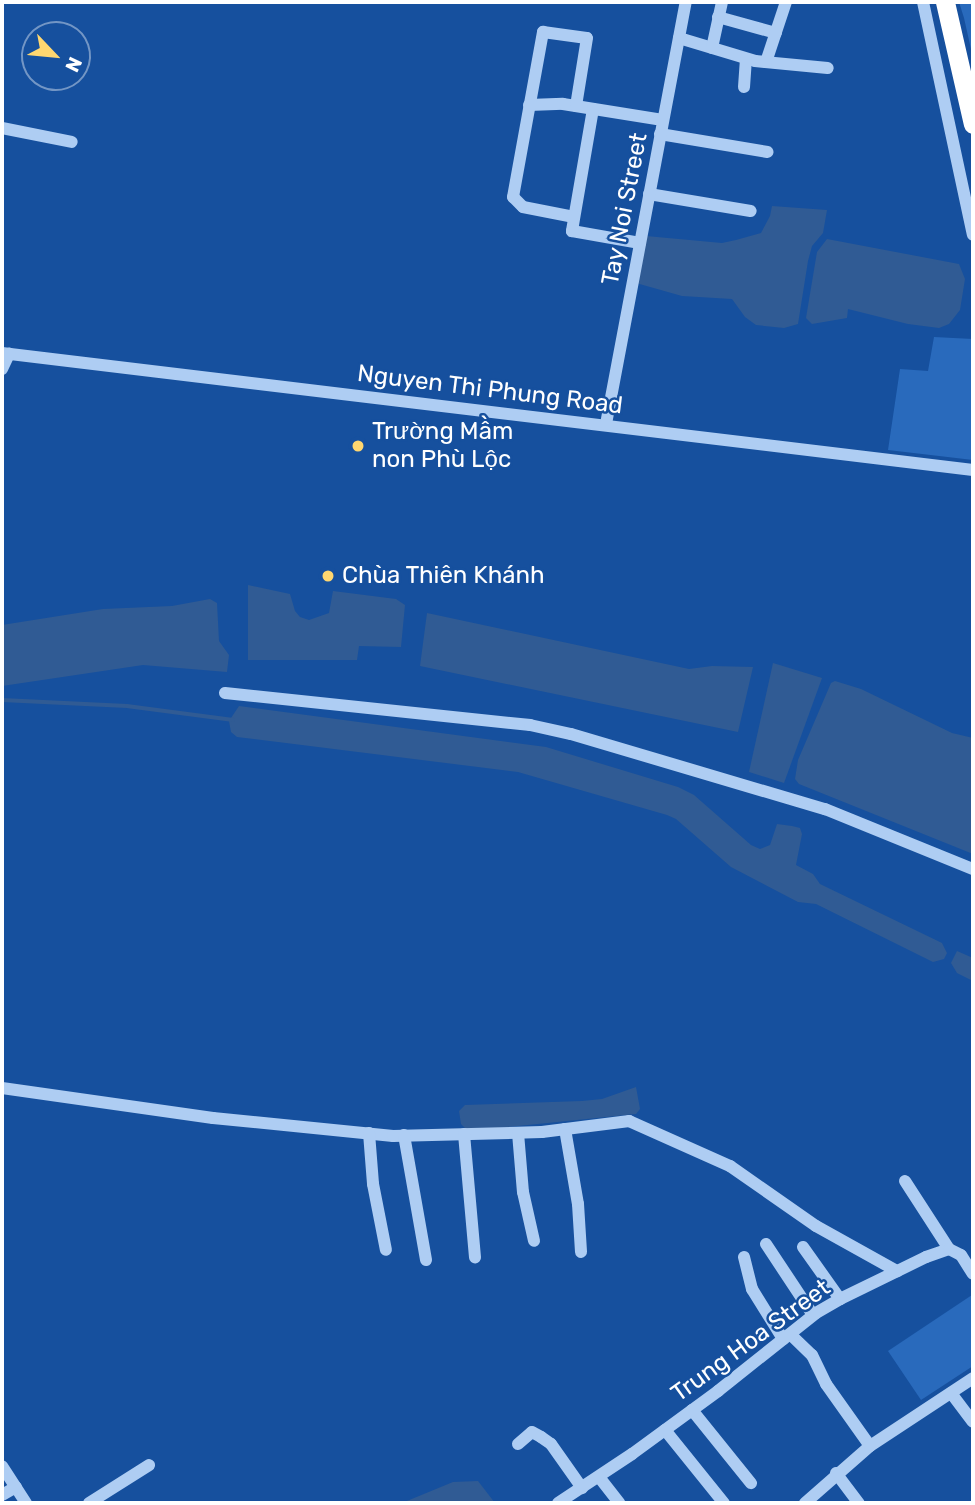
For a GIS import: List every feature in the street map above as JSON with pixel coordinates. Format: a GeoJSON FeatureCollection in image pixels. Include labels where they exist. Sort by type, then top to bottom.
{"type":"FeatureCollection","features":[{"type":"Feature","properties":{"kind":"highway"},"geometry":{"type":"LineString","coordinates":[[944,2],[972,122]]}},
{"type":"Feature","properties":{"kind":"street","name":"Tay Noi Street"},"geometry":{"type":"LineString","coordinates":[[606,424],[686,2]]}},
{"type":"Feature","properties":{"kind":"street"},"geometry":{"type":"LineString","coordinates":[[712,48],[722,2]]}},
{"type":"Feature","properties":{"kind":"street"},"geometry":{"type":"LineString","coordinates":[[766,62],[786,2]]}},
{"type":"Feature","properties":{"kind":"street"},"geometry":{"type":"LineString","coordinates":[[923,2],[973,235]]}},
{"type":"Feature","properties":{"kind":"street"},"geometry":{"type":"LineString","coordinates":[[718,17],[776,33]]}},
{"type":"Feature","properties":{"kind":"street"},"geometry":{"type":"LineString","coordinates":[[574,218],[523,206],[513,197],[541,35],[547,31],[587,38],[576,106]]}},
{"type":"Feature","properties":{"kind":"street"},"geometry":{"type":"LineString","coordinates":[[679,38],[746,58],[828,68]]}},
{"type":"Feature","properties":{"kind":"street"},"geometry":{"type":"LineString","coordinates":[[744,87],[746,58]]}},
{"type":"Feature","properties":{"kind":"street"},"geometry":{"type":"LineString","coordinates":[[529,105],[576,106],[663,120]]}},
{"type":"Feature","properties":{"kind":"street"},"geometry":{"type":"LineString","coordinates":[[593,109],[572,231],[640,243]]}},
{"type":"Feature","properties":{"kind":"street"},"geometry":{"type":"LineString","coordinates":[[2,128],[72,142]]}},
{"type":"Feature","properties":{"kind":"street"},"geometry":{"type":"LineString","coordinates":[[660,134],[768,152]]}},
{"type":"Feature","properties":{"kind":"street"},"geometry":{"type":"LineString","coordinates":[[649,194],[751,211]]}},
{"type":"Feature","properties":{"kind":"street"},"geometry":{"type":"LineString","coordinates":[[2,369],[5,354]]}},
{"type":"Feature","properties":{"kind":"street","name":"Nguyen Thi Phung Road"},"geometry":{"type":"LineString","coordinates":[[5,354],[973,470]]}},
{"type":"Feature","properties":{"kind":"street"},"geometry":{"type":"LineString","coordinates":[[225,693],[530,725],[571,734],[825,809],[973,869]]}},
{"type":"Feature","properties":{"kind":"street"},"geometry":{"type":"LineString","coordinates":[[2,1088],[213,1118],[404,1135],[518,1133],[629,1121],[671,1137],[730,1166],[816,1226],[897,1271]]}},
{"type":"Feature","properties":{"kind":"street"},"geometry":{"type":"LineString","coordinates":[[565,1129],[578,1204],[581,1252]]}},
{"type":"Feature","properties":{"kind":"street"},"geometry":{"type":"LineString","coordinates":[[369,1133],[373,1184],[386,1250]]}},
{"type":"Feature","properties":{"kind":"street"},"geometry":{"type":"LineString","coordinates":[[518,1133],[523,1192],[534,1241]]}},
{"type":"Feature","properties":{"kind":"street"},"geometry":{"type":"LineString","coordinates":[[464,1134],[475,1258]]}},
{"type":"Feature","properties":{"kind":"street"},"geometry":{"type":"LineString","coordinates":[[404,1135],[426,1260]]}},
{"type":"Feature","properties":{"kind":"street"},"geometry":{"type":"LineString","coordinates":[[905,1181],[949,1249],[961,1255],[973,1273]]}},
{"type":"Feature","properties":{"kind":"street"},"geometry":{"type":"LineString","coordinates":[[766,1244],[813,1315]]}},
{"type":"Feature","properties":{"kind":"street"},"geometry":{"type":"LineString","coordinates":[[803,1247],[840,1299]]}},
{"type":"Feature","properties":{"kind":"street","name":"Trung Hoa Street"},"geometry":{"type":"LineString","coordinates":[[558,1503],[665,1430],[813,1315],[897,1271],[949,1249]]}},
{"type":"Feature","properties":{"kind":"street"},"geometry":{"type":"LineString","coordinates":[[744,1257],[752,1289],[786,1336],[812,1355],[826,1384],[870,1446]]}},
{"type":"Feature","properties":{"kind":"street"},"geometry":{"type":"LineString","coordinates":[[805,1503],[836,1473],[870,1446],[973,1378]]}},
{"type":"Feature","properties":{"kind":"street"},"geometry":{"type":"LineString","coordinates":[[951,1393],[973,1422]]}},
{"type":"Feature","properties":{"kind":"street"},"geometry":{"type":"LineString","coordinates":[[692,1410],[751,1483]]}},
{"type":"Feature","properties":{"kind":"street"},"geometry":{"type":"LineString","coordinates":[[665,1430],[724,1503]]}},
{"type":"Feature","properties":{"kind":"street"},"geometry":{"type":"LineString","coordinates":[[518,1444],[532,1432],[551,1444],[584,1503]]}},
{"type":"Feature","properties":{"kind":"street"},"geometry":{"type":"LineString","coordinates":[[2,1465],[26,1503]]}},
{"type":"Feature","properties":{"kind":"street"},"geometry":{"type":"LineString","coordinates":[[89,1503],[106,1499],[149,1465]]}},
{"type":"Feature","properties":{"kind":"street"},"geometry":{"type":"LineString","coordinates":[[836,1473],[859,1503]]}},
{"type":"Feature","properties":{"kind":"street"},"geometry":{"type":"LineString","coordinates":[[598,1477],[619,1503]]}},
{"type":"Feature","properties":{"kind":"street"},"geometry":{"type":"LineString","coordinates":[[2,1496],[16,1487]]}},
{"type":"Feature","properties":{"kind":"shaded area"},"geometry":{"type":"Polygon","coordinates":[[[959,2],[973,2],[973,58],[964,18],[959,2]]]}},
{"type":"Feature","properties":{"kind":"shaded area"},"geometry":{"type":"Polygon","coordinates":[[[772,206],[827,210],[823,233],[812,246],[808,261],[798,324],[784,328],[756,325],[745,317],[732,299],[682,296],[636,283],[646,236],[722,243],[736,240],[761,233],[772,206]]]}},
{"type":"Feature","properties":{"kind":"shaded area"},"geometry":{"type":"Polygon","coordinates":[[[827,239],[959,264],[965,279],[960,310],[949,324],[939,328],[908,324],[848,309],[847,318],[812,324],[806,318],[817,252],[827,239]]]}},
{"type":"Feature","properties":{"kind":"shaded area"},"geometry":{"type":"Polygon","coordinates":[[[934,337],[973,339],[973,460],[888,450],[900,369],[928,371],[934,337]]]}},
{"type":"Feature","properties":{"kind":"shaded area"},"geometry":{"type":"Polygon","coordinates":[[[248,585],[290,594],[295,611],[300,617],[309,620],[329,613],[333,591],[396,599],[405,605],[401,647],[359,646],[357,660],[248,660],[248,585]]]}},
{"type":"Feature","properties":{"kind":"shaded area"},"geometry":{"type":"Polygon","coordinates":[[[210,599],[217,603],[219,641],[229,655],[227,672],[143,665],[2,686],[2,625],[103,609],[172,606],[210,599]]]}},
{"type":"Feature","properties":{"kind":"shaded area"},"geometry":{"type":"Polygon","coordinates":[[[427,613],[689,669],[712,666],[753,667],[738,732],[420,666],[427,613]]]}},
{"type":"Feature","properties":{"kind":"shaded area"},"geometry":{"type":"Polygon","coordinates":[[[773,663],[822,678],[784,783],[749,772],[773,663]]]}},
{"type":"Feature","properties":{"kind":"shaded area"},"geometry":{"type":"Polygon","coordinates":[[[835,681],[861,689],[952,733],[973,738],[973,854],[799,784],[795,779],[798,760],[831,683],[835,681]]]}},
{"type":"Feature","properties":{"kind":"shaded area"},"geometry":{"type":"Polygon","coordinates":[[[239,706],[546,747],[678,787],[694,795],[751,845],[760,849],[770,845],[777,824],[800,828],[802,834],[796,865],[813,874],[820,884],[942,943],[947,953],[944,959],[933,962],[816,904],[798,902],[731,867],[676,819],[667,815],[518,772],[237,737],[231,732],[229,721],[239,706]]]}},
{"type":"Feature","properties":{"kind":"shaded area"},"geometry":{"type":"Polygon","coordinates":[[[957,951],[973,958],[973,981],[957,973],[951,963],[957,951]]]}},
{"type":"Feature","properties":{"kind":"shaded area"},"geometry":{"type":"Polygon","coordinates":[[[636,1087],[640,1109],[636,1114],[468,1131],[461,1124],[459,1111],[465,1105],[602,1099],[636,1087]]]}},
{"type":"Feature","properties":{"kind":"shaded area"},"geometry":{"type":"Polygon","coordinates":[[[972,1295],[973,1366],[921,1400],[888,1351],[972,1295]]]}},
{"type":"Feature","properties":{"kind":"shaded area"},"geometry":{"type":"Polygon","coordinates":[[[478,1481],[495,1503],[402,1503],[453,1482],[478,1481]]]}},
{"type":"Feature","properties":{"kind":"waterway"},"geometry":{"type":"LineString","coordinates":[[2,700],[127,706],[233,720]]}},
{"type":"Feature","properties":{"kind":"place","name":"Trường Mầm non Phù Lộc"},"geometry":{"type":"Point","coordinates":[358,446]}},
{"type":"Feature","properties":{"kind":"place","name":"Chùa Thiên Khánh"},"geometry":{"type":"Point","coordinates":[328,576]}}]}
